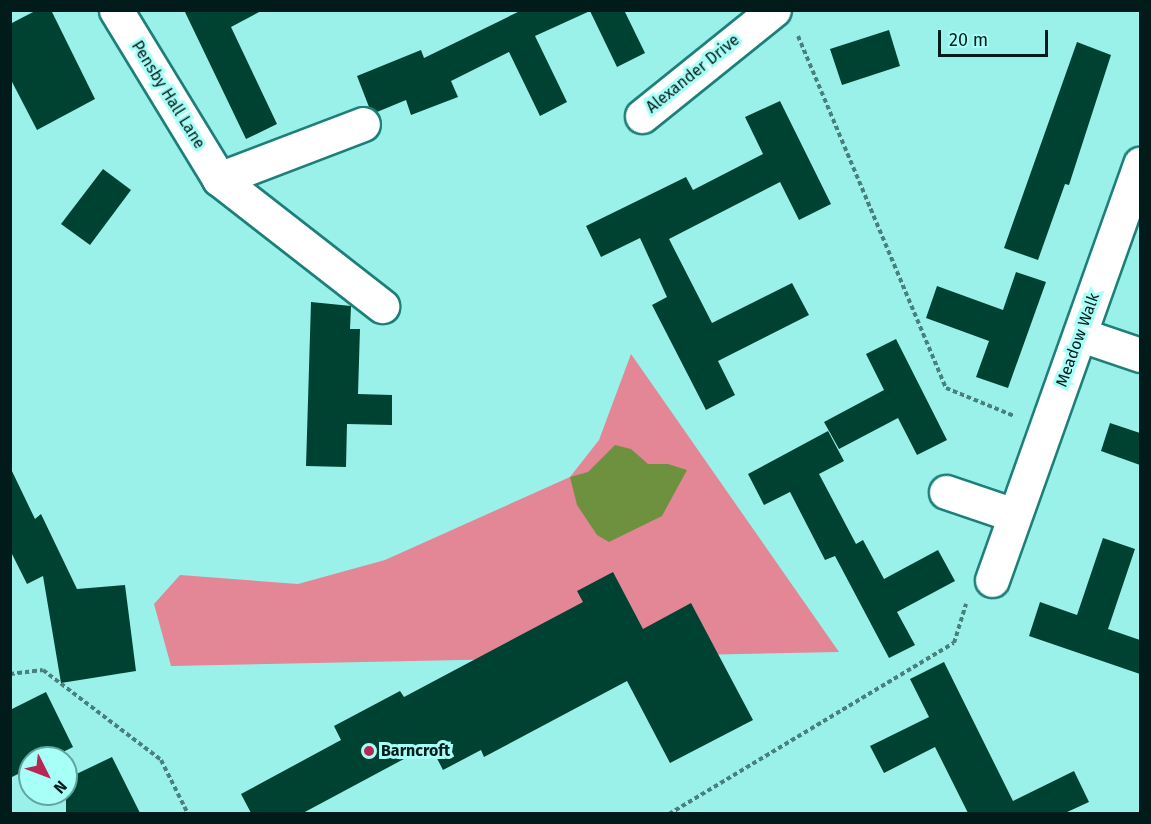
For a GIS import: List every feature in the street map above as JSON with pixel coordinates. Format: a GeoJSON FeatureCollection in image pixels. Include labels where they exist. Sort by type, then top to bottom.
{"type":"FeatureCollection","features":[{"type":"Feature","properties":{"kind":"street","name":"Pensby Hall Lane"},"geometry":{"type":"LineString","coordinates":[[116,10],[219,178]]}},
{"type":"Feature","properties":{"kind":"street","name":"Alexander Drive"},"geometry":{"type":"LineString","coordinates":[[642,116],[785,21]]}},
{"type":"Feature","properties":{"kind":"street"},"geometry":{"type":"LineString","coordinates":[[219,178],[363,124]]}},
{"type":"Feature","properties":{"kind":"street","name":"Meadow Walk"},"geometry":{"type":"LineString","coordinates":[[992,580],[1140,164]]}},
{"type":"Feature","properties":{"kind":"street"},"geometry":{"type":"LineString","coordinates":[[219,178],[382,306]]}},
{"type":"Feature","properties":{"kind":"street"},"geometry":{"type":"LineString","coordinates":[[1080,335],[1140,355]]}},
{"type":"Feature","properties":{"kind":"street"},"geometry":{"type":"LineString","coordinates":[[946,492],[1014,515]]}},
{"type":"Feature","properties":{"kind":"path"},"geometry":{"type":"LineString","coordinates":[[785,21],[946,388],[1045,429]]}},
{"type":"Feature","properties":{"kind":"path"},"geometry":{"type":"LineString","coordinates":[[669,813],[954,643],[974,580],[992,580]]}},
{"type":"Feature","properties":{"kind":"path"},"geometry":{"type":"LineString","coordinates":[[10,674],[43,670],[161,760],[188,813]]}},
{"type":"Feature","properties":{"kind":"shaded area"},"geometry":{"type":"Polygon","coordinates":[[[631,354],[839,652],[171,666],[154,604],[180,575],[298,584],[385,560],[570,477],[599,440],[631,354]]]}},
{"type":"Feature","properties":{"kind":"shaded area"},"geometry":{"type":"Polygon","coordinates":[[[615,445],[631,449],[648,464],[668,464],[687,470],[662,516],[609,542],[597,535],[577,505],[570,477],[588,472],[615,445]]]}},
{"type":"Feature","properties":{"kind":"building"},"geometry":{"type":"Polygon","coordinates":[[[37,10],[51,10],[95,99],[37,130],[10,78],[10,24],[37,10]]]}},
{"type":"Feature","properties":{"kind":"building"},"geometry":{"type":"Polygon","coordinates":[[[184,10],[263,10],[231,27],[277,124],[246,139],[184,10]]]}},
{"type":"Feature","properties":{"kind":"building"},"geometry":{"type":"Polygon","coordinates":[[[522,10],[624,10],[645,53],[617,67],[590,11],[535,36],[567,102],[540,116],[509,52],[451,81],[458,97],[411,115],[406,100],[377,112],[369,107],[357,76],[421,50],[424,58],[522,10]]]}},
{"type":"Feature","properties":{"kind":"building"},"geometry":{"type":"Polygon","coordinates":[[[889,30],[900,66],[842,85],[830,49],[889,30]]]}},
{"type":"Feature","properties":{"kind":"building"},"geometry":{"type":"Polygon","coordinates":[[[1077,42],[1111,55],[1069,185],[1065,184],[1038,260],[1004,248],[1077,42]]]}},
{"type":"Feature","properties":{"kind":"building"},"geometry":{"type":"Polygon","coordinates":[[[780,101],[831,204],[799,220],[780,182],[669,239],[712,323],[792,283],[809,315],[718,361],[735,395],[706,410],[652,305],[667,297],[640,238],[601,257],[586,226],[686,177],[693,190],[763,154],[745,117],[780,101]]]}},
{"type":"Feature","properties":{"kind":"building"},"geometry":{"type":"Polygon","coordinates":[[[103,169],[131,190],[90,245],[61,224],[103,169]]]}},
{"type":"Feature","properties":{"kind":"building"},"geometry":{"type":"Polygon","coordinates":[[[1016,272],[1046,282],[1008,388],[976,377],[989,341],[926,318],[937,286],[1003,310],[1016,272]]]}},
{"type":"Feature","properties":{"kind":"building"},"geometry":{"type":"Polygon","coordinates":[[[311,302],[351,306],[350,329],[360,329],[358,394],[392,395],[392,425],[347,424],[346,467],[306,466],[311,302]]]}},
{"type":"Feature","properties":{"kind":"building"},"geometry":{"type":"Polygon","coordinates":[[[896,339],[947,440],[917,455],[898,418],[839,449],[824,422],[884,390],[866,354],[896,339]]]}},
{"type":"Feature","properties":{"kind":"building"},"geometry":{"type":"Polygon","coordinates":[[[1110,423],[1140,433],[1140,465],[1101,451],[1110,423]]]}},
{"type":"Feature","properties":{"kind":"building"},"geometry":{"type":"Polygon","coordinates":[[[828,431],[844,461],[819,474],[856,544],[863,540],[884,579],[938,550],[955,581],[897,612],[915,645],[889,658],[835,556],[825,560],[790,492],[764,505],[748,474],[828,431]]]}},
{"type":"Feature","properties":{"kind":"building"},"geometry":{"type":"Polygon","coordinates":[[[10,467],[35,519],[41,514],[77,589],[125,585],[136,671],[61,683],[43,576],[27,584],[10,550],[10,467]]]}},
{"type":"Feature","properties":{"kind":"building"},"geometry":{"type":"Polygon","coordinates":[[[1103,538],[1135,549],[1108,629],[1140,640],[1140,674],[1029,636],[1040,602],[1077,615],[1103,538]]]}},
{"type":"Feature","properties":{"kind":"building"},"geometry":{"type":"Polygon","coordinates":[[[613,572],[643,629],[691,603],[753,720],[670,763],[627,681],[484,757],[481,750],[443,770],[430,745],[303,813],[251,813],[241,794],[341,740],[334,726],[400,691],[404,697],[583,602],[577,591],[613,572]]]}},
{"type":"Feature","properties":{"kind":"building"},"geometry":{"type":"Polygon","coordinates":[[[944,662],[1013,801],[1074,771],[1089,802],[1065,813],[968,813],[935,747],[884,773],[870,746],[929,717],[910,679],[944,662]]]}},
{"type":"Feature","properties":{"kind":"building"},"geometry":{"type":"Polygon","coordinates":[[[46,692],[73,746],[18,746],[18,774],[10,778],[10,710],[46,692]]]}},
{"type":"Feature","properties":{"kind":"building"},"geometry":{"type":"Polygon","coordinates":[[[112,757],[140,813],[66,813],[66,806],[78,806],[78,773],[112,757]]]}},
{"type":"Feature","properties":{"kind":"place","name":"Barncroft"},"geometry":{"type":"Point","coordinates":[369,751]}}]}
